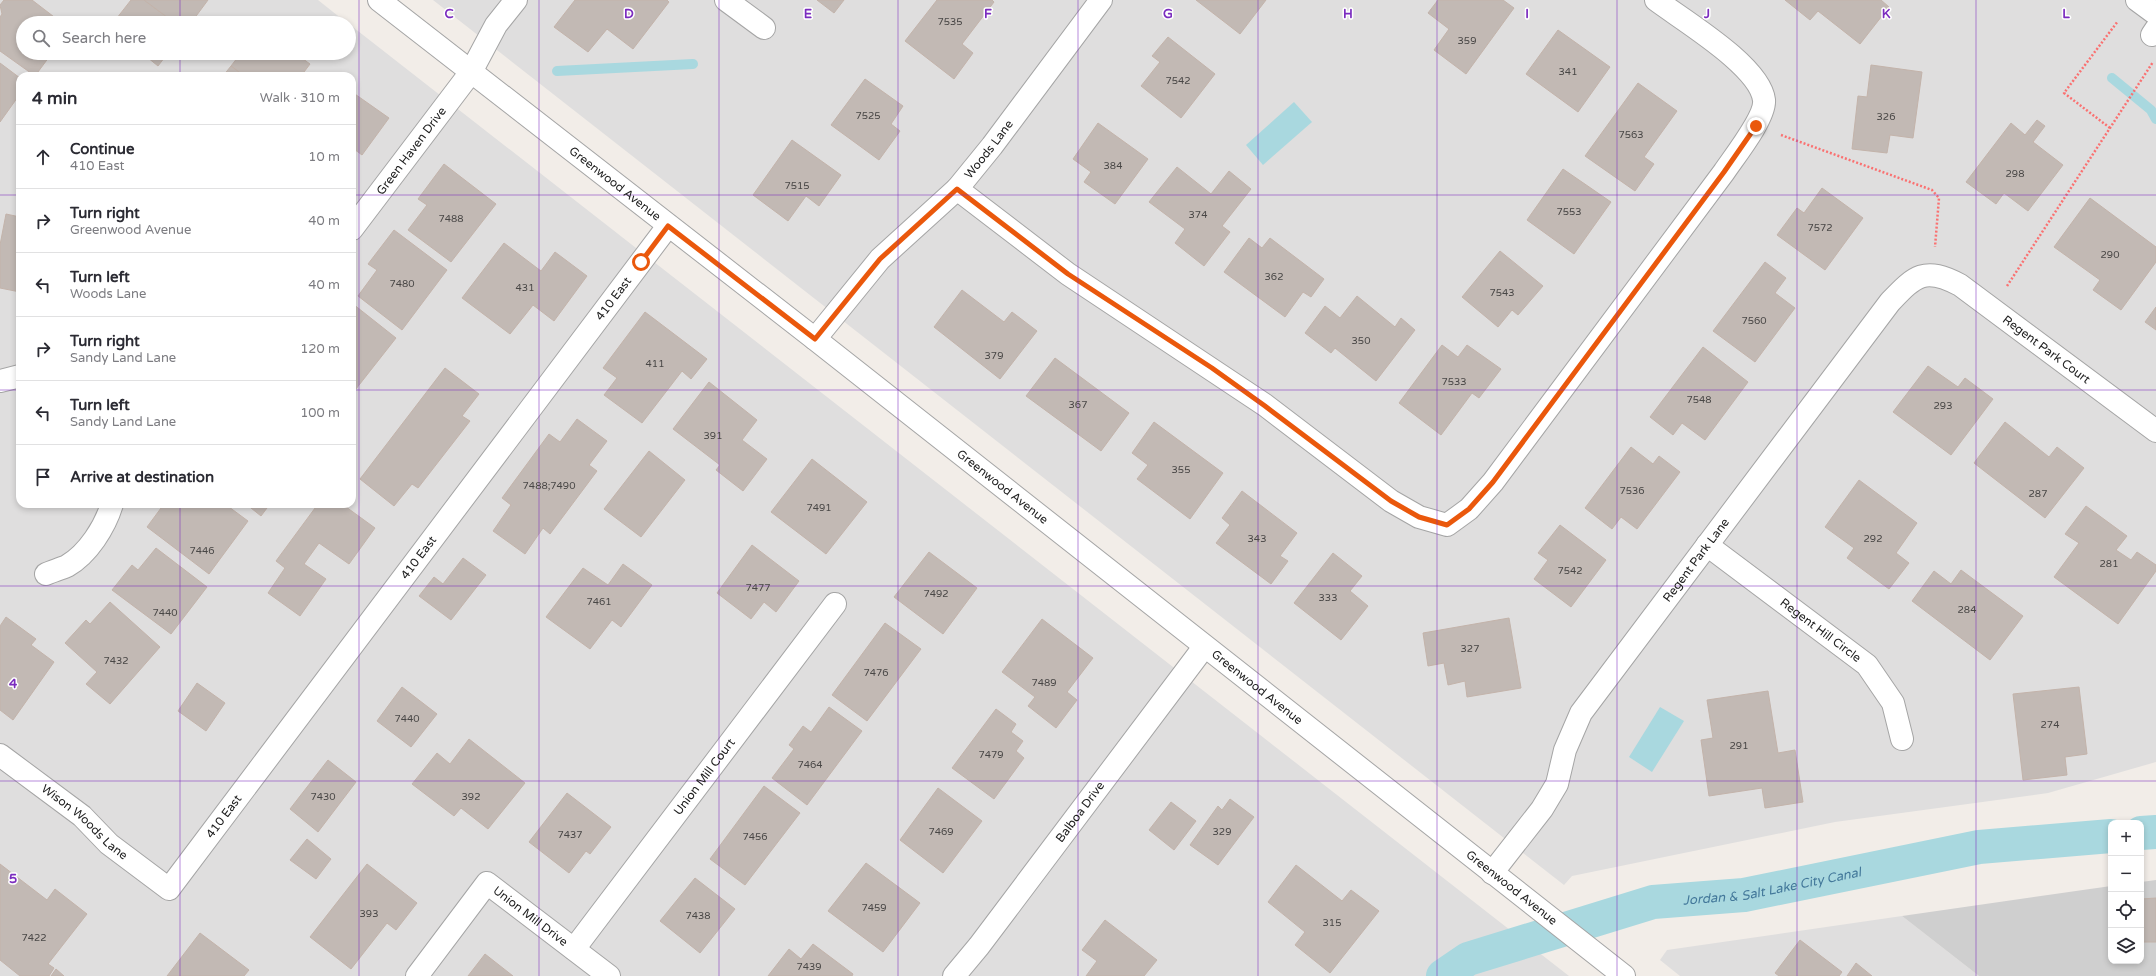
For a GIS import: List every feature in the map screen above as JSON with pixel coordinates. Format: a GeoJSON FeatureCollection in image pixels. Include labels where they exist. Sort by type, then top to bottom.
{"type":"FeatureCollection","features":[{"type":"Feature","properties":{"kind":"street","name":"Greenwood Avenue"},"geometry":{"type":"LineString","coordinates":[[378,0],[815,339],[1204,647],[1624,976]]}},
{"type":"Feature","properties":{"kind":"street","name":"Green Haven Drive"},"geometry":{"type":"LineString","coordinates":[[356,224],[471,72],[496,26],[516,0]]}},
{"type":"Feature","properties":{"kind":"street"},"geometry":{"type":"LineString","coordinates":[[726,0],[764,28]]}},
{"type":"Feature","properties":{"kind":"street","name":"Woods Lane"},"geometry":{"type":"LineString","coordinates":[[815,339],[880,259],[957,189],[992,146],[1101,0]]}},
{"type":"Feature","properties":{"kind":"street"},"geometry":{"type":"LineString","coordinates":[[957,189],[1068,274],[1212,368],[1391,501],[1419,517],[1447,525],[1469,509],[1493,482],[1720,178],[1756,126],[1764,101],[1757,82],[1742,63],[1656,0]]}},
{"type":"Feature","properties":{"kind":"street"},"geometry":{"type":"LineString","coordinates":[[2137,0],[2156,14]]}},
{"type":"Feature","properties":{"kind":"street","name":"410 East"},"geometry":{"type":"LineString","coordinates":[[169,889],[668,226]]}},
{"type":"Feature","properties":{"kind":"street","name":"Regent Park Court"},"geometry":{"type":"LineString","coordinates":[[1933,274],[1960,285],[2156,431]]}},
{"type":"Feature","properties":{"kind":"street","name":"Regent Park Lane"},"geometry":{"type":"LineString","coordinates":[[1492,873],[1542,809],[1557,784],[1565,750],[1581,714],[1890,302],[1908,283],[1921,276],[1933,274]]}},
{"type":"Feature","properties":{"kind":"street"},"geometry":{"type":"LineString","coordinates":[[0,381],[16,377]]}},
{"type":"Feature","properties":{"kind":"street"},"geometry":{"type":"LineString","coordinates":[[46,574],[67,566],[88,548],[100,530],[110,508]]}},
{"type":"Feature","properties":{"kind":"street","name":"Regent Hill Circle"},"geometry":{"type":"LineString","coordinates":[[1708,545],[1867,665],[1893,703],[1902,739]]}},
{"type":"Feature","properties":{"kind":"street","name":"Union Mill Court"},"geometry":{"type":"LineString","coordinates":[[574,949],[835,604]]}},
{"type":"Feature","properties":{"kind":"street","name":"Balboa Drive"},"geometry":{"type":"LineString","coordinates":[[954,976],[984,939],[1204,647]]}},
{"type":"Feature","properties":{"kind":"street","name":"Wison Woods Lane"},"geometry":{"type":"LineString","coordinates":[[0,755],[82,816],[109,844],[169,889]]}},
{"type":"Feature","properties":{"kind":"street","name":"Union Mill Drive"},"geometry":{"type":"LineString","coordinates":[[417,976],[487,883],[609,976]]}},
{"type":"Feature","properties":{"kind":"path"},"geometry":{"type":"LineString","coordinates":[[2110,128],[2064,93],[2119,19]]}},
{"type":"Feature","properties":{"kind":"path"},"geometry":{"type":"LineString","coordinates":[[1992,308],[2156,58]]}},
{"type":"Feature","properties":{"kind":"path"},"geometry":{"type":"LineString","coordinates":[[1756,126],[1932,190],[1937,194],[1939,201],[1933,274]]}},
{"type":"Feature","properties":{"kind":"shaded area"},"geometry":{"type":"Polygon","coordinates":[[[0,0],[318,0],[338,16],[16,16],[16,60],[356,60],[356,29],[1569,976],[0,976],[0,0]]]}},
{"type":"Feature","properties":{"kind":"shaded area"},"geometry":{"type":"Polygon","coordinates":[[[433,0],[2156,0],[2156,762],[2048,793],[1835,822],[1572,876],[1564,885],[433,0]]]}},
{"type":"Feature","properties":{"kind":"shaded area"},"geometry":{"type":"Polygon","coordinates":[[[2156,880],[2156,976],[1979,976],[1902,916],[2108,886],[2108,964],[2144,964],[2144,882],[2156,880]]]}},
{"type":"Feature","properties":{"kind":"shaded area"},"geometry":{"type":"Polygon","coordinates":[[[1902,916],[1979,976],[1680,976],[1660,960],[1667,950],[1902,916]]]}},
{"type":"Feature","properties":{"kind":"water"},"geometry":{"type":"Polygon","coordinates":[[[1294,102],[1312,122],[1263,165],[1246,145],[1294,102]]]}},
{"type":"Feature","properties":{"kind":"water"},"geometry":{"type":"Polygon","coordinates":[[[1660,707],[1684,721],[1652,772],[1629,757],[1660,707]]]}},
{"type":"Feature","properties":{"kind":"building"},"geometry":{"type":"Polygon","coordinates":[[[4,0],[32,0],[53,16],[16,16],[16,60],[47,60],[38,72],[29,72],[0,51],[0,17],[2,14],[0,5],[4,0]]]}},
{"type":"Feature","properties":{"kind":"building"},"geometry":{"type":"Polygon","coordinates":[[[131,0],[144,0],[166,16],[118,16],[131,0]]]}},
{"type":"Feature","properties":{"kind":"building"},"geometry":{"type":"Polygon","coordinates":[[[144,0],[208,0],[196,16],[166,16],[144,0]]]}},
{"type":"Feature","properties":{"kind":"building"},"geometry":{"type":"Polygon","coordinates":[[[575,0],[667,0],[669,2],[633,49],[607,29],[588,52],[554,27],[575,0]]]}},
{"type":"Feature","properties":{"kind":"building"},"geometry":{"type":"Polygon","coordinates":[[[817,0],[844,0],[834,13],[817,0]]]}},
{"type":"Feature","properties":{"kind":"building"},"geometry":{"type":"Polygon","coordinates":[[[937,0],[992,0],[994,2],[962,44],[973,53],[954,79],[905,41],[937,0]]]}},
{"type":"Feature","properties":{"kind":"building"},"geometry":{"type":"Polygon","coordinates":[[[1196,0],[1266,0],[1240,34],[1196,0]]]}},
{"type":"Feature","properties":{"kind":"building"},"geometry":{"type":"Polygon","coordinates":[[[1438,0],[1503,0],[1514,8],[1466,74],[1434,50],[1449,29],[1428,13],[1438,0]]]}},
{"type":"Feature","properties":{"kind":"building"},"geometry":{"type":"Polygon","coordinates":[[[1785,0],[1881,0],[1889,7],[1860,44],[1818,11],[1810,20],[1785,0]]]}},
{"type":"Feature","properties":{"kind":"building"},"geometry":{"type":"Polygon","coordinates":[[[1558,30],[1610,67],[1578,112],[1526,74],[1558,30]]]}},
{"type":"Feature","properties":{"kind":"building"},"geometry":{"type":"Polygon","coordinates":[[[1168,37],[1215,74],[1181,118],[1141,86],[1160,62],[1152,56],[1168,37]]]}},
{"type":"Feature","properties":{"kind":"building"},"geometry":{"type":"Polygon","coordinates":[[[151,60],[163,60],[158,66],[151,60]]]}},
{"type":"Feature","properties":{"kind":"building"},"geometry":{"type":"Polygon","coordinates":[[[236,60],[305,60],[310,64],[304,72],[239,72],[231,66],[236,60]]]}},
{"type":"Feature","properties":{"kind":"building"},"geometry":{"type":"Polygon","coordinates":[[[0,63],[16,75],[16,100],[0,122],[0,63]]]}},
{"type":"Feature","properties":{"kind":"building"},"geometry":{"type":"Polygon","coordinates":[[[1871,65],[1922,72],[1913,138],[1890,135],[1887,153],[1852,149],[1858,96],[1867,97],[1871,65]]]}},
{"type":"Feature","properties":{"kind":"building"},"geometry":{"type":"Polygon","coordinates":[[[231,66],[239,72],[226,72],[231,66]]]}},
{"type":"Feature","properties":{"kind":"building"},"geometry":{"type":"Polygon","coordinates":[[[865,79],[903,106],[891,124],[900,131],[879,160],[831,125],[865,79]]]}},
{"type":"Feature","properties":{"kind":"building"},"geometry":{"type":"Polygon","coordinates":[[[1638,83],[1677,111],[1644,157],[1654,164],[1635,191],[1585,156],[1638,83]]]}},
{"type":"Feature","properties":{"kind":"building"},"geometry":{"type":"Polygon","coordinates":[[[356,95],[389,118],[362,155],[356,150],[356,95]]]}},
{"type":"Feature","properties":{"kind":"building"},"geometry":{"type":"Polygon","coordinates":[[[2037,120],[2045,126],[2033,142],[2063,165],[2028,211],[2004,193],[1996,204],[1966,182],[2011,123],[2025,135],[2037,120]]]}},
{"type":"Feature","properties":{"kind":"building"},"geometry":{"type":"Polygon","coordinates":[[[1098,123],[1148,159],[1115,204],[1084,182],[1091,172],[1073,159],[1098,123]]]}},
{"type":"Feature","properties":{"kind":"building"},"geometry":{"type":"Polygon","coordinates":[[[792,140],[841,175],[819,206],[806,196],[788,221],[753,195],[792,140]]]}},
{"type":"Feature","properties":{"kind":"building"},"geometry":{"type":"Polygon","coordinates":[[[444,164],[496,204],[451,262],[408,230],[427,205],[418,199],[444,164]]]}},
{"type":"Feature","properties":{"kind":"building"},"geometry":{"type":"Polygon","coordinates":[[[1177,167],[1211,194],[1229,171],[1251,189],[1222,226],[1230,232],[1204,266],[1175,243],[1185,229],[1149,202],[1177,167]]]}},
{"type":"Feature","properties":{"kind":"building"},"geometry":{"type":"Polygon","coordinates":[[[1563,169],[1611,202],[1574,254],[1527,220],[1563,169]]]}},
{"type":"Feature","properties":{"kind":"building"},"geometry":{"type":"Polygon","coordinates":[[[1822,188],[1863,218],[1825,270],[1777,235],[1797,208],[1804,213],[1822,188]]]}},
{"type":"Feature","properties":{"kind":"building"},"geometry":{"type":"Polygon","coordinates":[[[2090,198],[2156,247],[2156,262],[2121,310],[2093,290],[2100,280],[2054,247],[2090,198]]]}},
{"type":"Feature","properties":{"kind":"building"},"geometry":{"type":"Polygon","coordinates":[[[6,214],[16,216],[16,291],[0,288],[0,245],[6,214]]]}},
{"type":"Feature","properties":{"kind":"building"},"geometry":{"type":"Polygon","coordinates":[[[394,230],[447,270],[402,330],[358,296],[377,270],[368,264],[394,230]]]}},
{"type":"Feature","properties":{"kind":"building"},"geometry":{"type":"Polygon","coordinates":[[[1249,238],[1262,248],[1270,238],[1324,279],[1311,297],[1303,292],[1285,317],[1224,272],[1249,238]]]}},
{"type":"Feature","properties":{"kind":"building"},"geometry":{"type":"Polygon","coordinates":[[[504,243],[541,271],[555,252],[587,276],[554,321],[533,305],[510,334],[462,298],[504,243]]]}},
{"type":"Feature","properties":{"kind":"building"},"geometry":{"type":"Polygon","coordinates":[[[1500,251],[1543,286],[1518,315],[1512,310],[1498,327],[1462,297],[1500,251]]]}},
{"type":"Feature","properties":{"kind":"building"},"geometry":{"type":"Polygon","coordinates":[[[1765,262],[1786,278],[1775,293],[1795,308],[1755,362],[1713,331],[1765,262]]]}},
{"type":"Feature","properties":{"kind":"building"},"geometry":{"type":"Polygon","coordinates":[[[962,290],[1004,322],[1012,312],[1037,331],[1000,379],[934,327],[962,290]]]}},
{"type":"Feature","properties":{"kind":"building"},"geometry":{"type":"Polygon","coordinates":[[[1357,296],[1395,327],[1401,318],[1415,330],[1376,381],[1335,348],[1331,353],[1305,333],[1325,306],[1340,318],[1357,296]]]}},
{"type":"Feature","properties":{"kind":"building"},"geometry":{"type":"Polygon","coordinates":[[[356,306],[396,338],[356,389],[356,306]]]}},
{"type":"Feature","properties":{"kind":"building"},"geometry":{"type":"Polygon","coordinates":[[[2156,307],[2156,330],[2145,322],[2156,307]]]}},
{"type":"Feature","properties":{"kind":"building"},"geometry":{"type":"Polygon","coordinates":[[[645,312],[707,359],[691,379],[682,371],[642,423],[604,395],[617,378],[603,368],[645,312]]]}},
{"type":"Feature","properties":{"kind":"building"},"geometry":{"type":"Polygon","coordinates":[[[1442,345],[1458,357],[1467,345],[1501,369],[1479,398],[1472,393],[1441,435],[1399,403],[1442,345]]]}},
{"type":"Feature","properties":{"kind":"building"},"geometry":{"type":"Polygon","coordinates":[[[1703,347],[1748,382],[1705,440],[1682,423],[1673,435],[1650,417],[1703,347]]]}},
{"type":"Feature","properties":{"kind":"building"},"geometry":{"type":"Polygon","coordinates":[[[1055,358],[1129,413],[1101,451],[1026,396],[1055,358]]]}},
{"type":"Feature","properties":{"kind":"building"},"geometry":{"type":"Polygon","coordinates":[[[1928,366],[1958,387],[1965,378],[1993,399],[1951,455],[1893,412],[1928,366]]]}},
{"type":"Feature","properties":{"kind":"building"},"geometry":{"type":"Polygon","coordinates":[[[445,368],[479,394],[462,416],[470,421],[418,488],[412,484],[394,506],[360,479],[445,368]]]}},
{"type":"Feature","properties":{"kind":"building"},"geometry":{"type":"Polygon","coordinates":[[[709,382],[757,420],[742,440],[767,459],[743,491],[716,470],[720,465],[673,429],[709,382]]]}},
{"type":"Feature","properties":{"kind":"building"},"geometry":{"type":"Polygon","coordinates":[[[577,419],[607,441],[589,465],[597,471],[550,534],[543,528],[525,554],[493,531],[511,505],[502,498],[549,434],[560,442],[577,419]]]}},
{"type":"Feature","properties":{"kind":"building"},"geometry":{"type":"Polygon","coordinates":[[[1154,422],[1223,473],[1190,519],[1137,479],[1148,465],[1132,453],[1154,422]]]}},
{"type":"Feature","properties":{"kind":"building"},"geometry":{"type":"Polygon","coordinates":[[[2005,422],[2049,457],[2057,447],[2084,468],[2045,518],[1974,463],[2005,422]]]}},
{"type":"Feature","properties":{"kind":"building"},"geometry":{"type":"Polygon","coordinates":[[[1631,447],[1653,464],[1659,456],[1680,472],[1637,529],[1621,517],[1612,529],[1585,508],[1631,447]]]}},
{"type":"Feature","properties":{"kind":"building"},"geometry":{"type":"Polygon","coordinates":[[[649,451],[685,480],[641,537],[604,509],[649,451]]]}},
{"type":"Feature","properties":{"kind":"building"},"geometry":{"type":"Polygon","coordinates":[[[812,459],[867,502],[826,554],[771,512],[812,459]]]}},
{"type":"Feature","properties":{"kind":"building"},"geometry":{"type":"Polygon","coordinates":[[[1859,480],[1917,523],[1896,553],[1909,563],[1889,589],[1847,558],[1854,548],[1825,527],[1859,480]]]}},
{"type":"Feature","properties":{"kind":"building"},"geometry":{"type":"Polygon","coordinates":[[[1242,491],[1297,533],[1280,556],[1288,561],[1271,584],[1216,543],[1230,525],[1222,518],[1242,491]]]}},
{"type":"Feature","properties":{"kind":"building"},"geometry":{"type":"Polygon","coordinates":[[[2086,506],[2127,536],[2116,550],[2131,560],[2137,552],[2156,565],[2156,571],[2118,624],[2054,577],[2079,543],[2065,534],[2086,506]]]}},
{"type":"Feature","properties":{"kind":"building"},"geometry":{"type":"Polygon","coordinates":[[[161,508],[230,508],[248,521],[209,574],[147,527],[161,508]]]}},
{"type":"Feature","properties":{"kind":"building"},"geometry":{"type":"Polygon","coordinates":[[[251,508],[267,508],[261,516],[251,508]]]}},
{"type":"Feature","properties":{"kind":"building"},"geometry":{"type":"Polygon","coordinates":[[[315,508],[348,508],[375,528],[349,564],[319,543],[304,564],[326,579],[300,616],[268,593],[285,568],[276,561],[315,508]]]}},
{"type":"Feature","properties":{"kind":"building"},"geometry":{"type":"Polygon","coordinates":[[[1560,525],[1606,560],[1571,607],[1534,579],[1548,560],[1538,553],[1560,525]]]}},
{"type":"Feature","properties":{"kind":"building"},"geometry":{"type":"Polygon","coordinates":[[[752,545],[799,581],[776,612],[764,602],[751,619],[717,593],[752,545]]]}},
{"type":"Feature","properties":{"kind":"building"},"geometry":{"type":"Polygon","coordinates":[[[156,548],[207,587],[171,634],[112,590],[132,565],[138,570],[156,548]]]}},
{"type":"Feature","properties":{"kind":"building"},"geometry":{"type":"Polygon","coordinates":[[[929,552],[977,588],[943,634],[894,597],[929,552]]]}},
{"type":"Feature","properties":{"kind":"building"},"geometry":{"type":"Polygon","coordinates":[[[1333,553],[1362,576],[1350,591],[1368,606],[1341,640],[1294,603],[1333,553]]]}},
{"type":"Feature","properties":{"kind":"building"},"geometry":{"type":"Polygon","coordinates":[[[463,558],[486,575],[451,620],[419,596],[434,577],[443,584],[463,558]]]}},
{"type":"Feature","properties":{"kind":"building"},"geometry":{"type":"Polygon","coordinates":[[[623,564],[652,585],[621,627],[612,620],[590,649],[546,617],[583,568],[608,585],[623,564]]]}},
{"type":"Feature","properties":{"kind":"building"},"geometry":{"type":"Polygon","coordinates":[[[1961,570],[2023,616],[1990,660],[1912,601],[1934,571],[1951,584],[1961,570]]]}},
{"type":"Feature","properties":{"kind":"building"},"geometry":{"type":"Polygon","coordinates":[[[110,602],[160,647],[110,704],[86,684],[97,672],[65,643],[86,620],[90,624],[110,602]]]}},
{"type":"Feature","properties":{"kind":"building"},"geometry":{"type":"Polygon","coordinates":[[[6,617],[36,639],[31,645],[54,662],[13,720],[0,710],[0,626],[6,617]]]}},
{"type":"Feature","properties":{"kind":"building"},"geometry":{"type":"Polygon","coordinates":[[[1509,618],[1521,688],[1467,697],[1465,681],[1448,685],[1444,663],[1428,666],[1423,633],[1509,618]]]}},
{"type":"Feature","properties":{"kind":"building"},"geometry":{"type":"Polygon","coordinates":[[[1042,619],[1093,658],[1067,692],[1077,700],[1056,728],[1028,706],[1035,697],[1002,672],[1042,619]]]}},
{"type":"Feature","properties":{"kind":"building"},"geometry":{"type":"Polygon","coordinates":[[[885,623],[921,649],[867,721],[832,695],[885,623]]]}},
{"type":"Feature","properties":{"kind":"building"},"geometry":{"type":"Polygon","coordinates":[[[197,683],[225,703],[206,731],[178,711],[197,683]]]}},
{"type":"Feature","properties":{"kind":"building"},"geometry":{"type":"Polygon","coordinates":[[[402,687],[437,714],[411,747],[377,721],[402,687]]]}},
{"type":"Feature","properties":{"kind":"building"},"geometry":{"type":"Polygon","coordinates":[[[2079,687],[2087,754],[2065,757],[2067,775],[2023,780],[2013,694],[2079,687]]]}},
{"type":"Feature","properties":{"kind":"building"},"geometry":{"type":"Polygon","coordinates":[[[1768,691],[1778,753],[1795,750],[1803,802],[1765,808],[1762,788],[1709,796],[1701,740],[1713,738],[1707,700],[1768,691]]]}},
{"type":"Feature","properties":{"kind":"building"},"geometry":{"type":"Polygon","coordinates":[[[829,707],[862,731],[807,805],[772,778],[794,749],[789,745],[803,726],[811,732],[829,707]]]}},
{"type":"Feature","properties":{"kind":"building"},"geometry":{"type":"Polygon","coordinates":[[[996,709],[1016,724],[1011,732],[1023,741],[1016,751],[1024,758],[994,799],[952,768],[996,709]]]}},
{"type":"Feature","properties":{"kind":"building"},"geometry":{"type":"Polygon","coordinates":[[[469,739],[525,783],[488,829],[461,808],[454,816],[412,784],[437,753],[450,764],[469,739]]]}},
{"type":"Feature","properties":{"kind":"building"},"geometry":{"type":"Polygon","coordinates":[[[328,760],[356,782],[318,832],[290,809],[328,760]]]}},
{"type":"Feature","properties":{"kind":"building"},"geometry":{"type":"Polygon","coordinates":[[[764,786],[800,813],[745,885],[710,859],[764,786]]]}},
{"type":"Feature","properties":{"kind":"building"},"geometry":{"type":"Polygon","coordinates":[[[938,788],[982,821],[943,873],[900,840],[938,788]]]}},
{"type":"Feature","properties":{"kind":"building"},"geometry":{"type":"Polygon","coordinates":[[[567,793],[611,827],[590,854],[586,851],[569,873],[529,842],[567,793]]]}},
{"type":"Feature","properties":{"kind":"building"},"geometry":{"type":"Polygon","coordinates":[[[1230,799],[1254,817],[1218,865],[1190,845],[1218,806],[1222,810],[1230,799]]]}},
{"type":"Feature","properties":{"kind":"building"},"geometry":{"type":"Polygon","coordinates":[[[1171,802],[1196,821],[1174,850],[1149,830],[1171,802]]]}},
{"type":"Feature","properties":{"kind":"building"},"geometry":{"type":"Polygon","coordinates":[[[307,839],[331,859],[316,879],[290,860],[307,839]]]}},
{"type":"Feature","properties":{"kind":"building"},"geometry":{"type":"Polygon","coordinates":[[[866,863],[920,903],[883,952],[828,911],[866,863]]]}},
{"type":"Feature","properties":{"kind":"building"},"geometry":{"type":"Polygon","coordinates":[[[0,864],[47,900],[55,889],[87,914],[48,964],[54,968],[49,976],[20,976],[0,960],[0,864]]]}},
{"type":"Feature","properties":{"kind":"building"},"geometry":{"type":"Polygon","coordinates":[[[367,864],[417,903],[396,930],[387,923],[351,969],[310,937],[367,864]]]}},
{"type":"Feature","properties":{"kind":"building"},"geometry":{"type":"Polygon","coordinates":[[[1296,865],[1342,901],[1351,890],[1379,911],[1330,973],[1295,945],[1305,932],[1268,902],[1296,865]]]}},
{"type":"Feature","properties":{"kind":"building"},"geometry":{"type":"Polygon","coordinates":[[[695,878],[735,909],[700,953],[660,921],[695,878]]]}},
{"type":"Feature","properties":{"kind":"building"},"geometry":{"type":"Polygon","coordinates":[[[2156,898],[2156,942],[2144,942],[2144,899],[2156,898]]]}},
{"type":"Feature","properties":{"kind":"building"},"geometry":{"type":"Polygon","coordinates":[[[1105,920],[1157,960],[1144,976],[1086,976],[1097,961],[1082,950],[1105,920]]]}},
{"type":"Feature","properties":{"kind":"building"},"geometry":{"type":"Polygon","coordinates":[[[200,933],[249,970],[244,976],[167,976],[200,933]]]}},
{"type":"Feature","properties":{"kind":"building"},"geometry":{"type":"Polygon","coordinates":[[[1800,940],[1842,972],[1839,976],[1779,976],[1775,973],[1800,940]]]}},
{"type":"Feature","properties":{"kind":"building"},"geometry":{"type":"Polygon","coordinates":[[[813,944],[853,974],[852,976],[768,976],[789,949],[801,959],[813,944]]]}},
{"type":"Feature","properties":{"kind":"building"},"geometry":{"type":"Polygon","coordinates":[[[485,954],[513,976],[468,976],[485,954]]]}},
{"type":"Feature","properties":{"kind":"building"},"geometry":{"type":"Polygon","coordinates":[[[1856,963],[1872,976],[1847,976],[1856,963]]]}},
{"type":"Feature","properties":{"kind":"building"},"geometry":{"type":"Polygon","coordinates":[[[56,969],[64,976],[51,976],[56,969]]]}},
{"type":"Feature","properties":{"kind":"waterway"},"geometry":{"type":"LineString","coordinates":[[557,71],[693,64]]}},
{"type":"Feature","properties":{"kind":"waterway"},"geometry":{"type":"LineString","coordinates":[[2112,78],[2151,110],[2156,119]]}},
{"type":"Feature","properties":{"kind":"waterway","name":"Jordan & Salt Lake City Canal"},"geometry":{"type":"LineString","coordinates":[[2144,833],[2156,832]]}},
{"type":"Feature","properties":{"kind":"waterway","name":"Jordan & Salt Lake City Canal"},"geometry":{"type":"LineString","coordinates":[[1443,976],[1468,959],[1653,902],[1744,895],[1979,847],[2108,836]]}},
{"type":"Feature","properties":{"kind":"route"},"geometry":{"type":"LineString","coordinates":[[641,262],[668,226],[815,339],[880,259],[957,189],[1068,274],[1212,368],[1391,501],[1419,517],[1447,525],[1469,509],[1493,482],[1724,172],[1756,126]]}}]}
